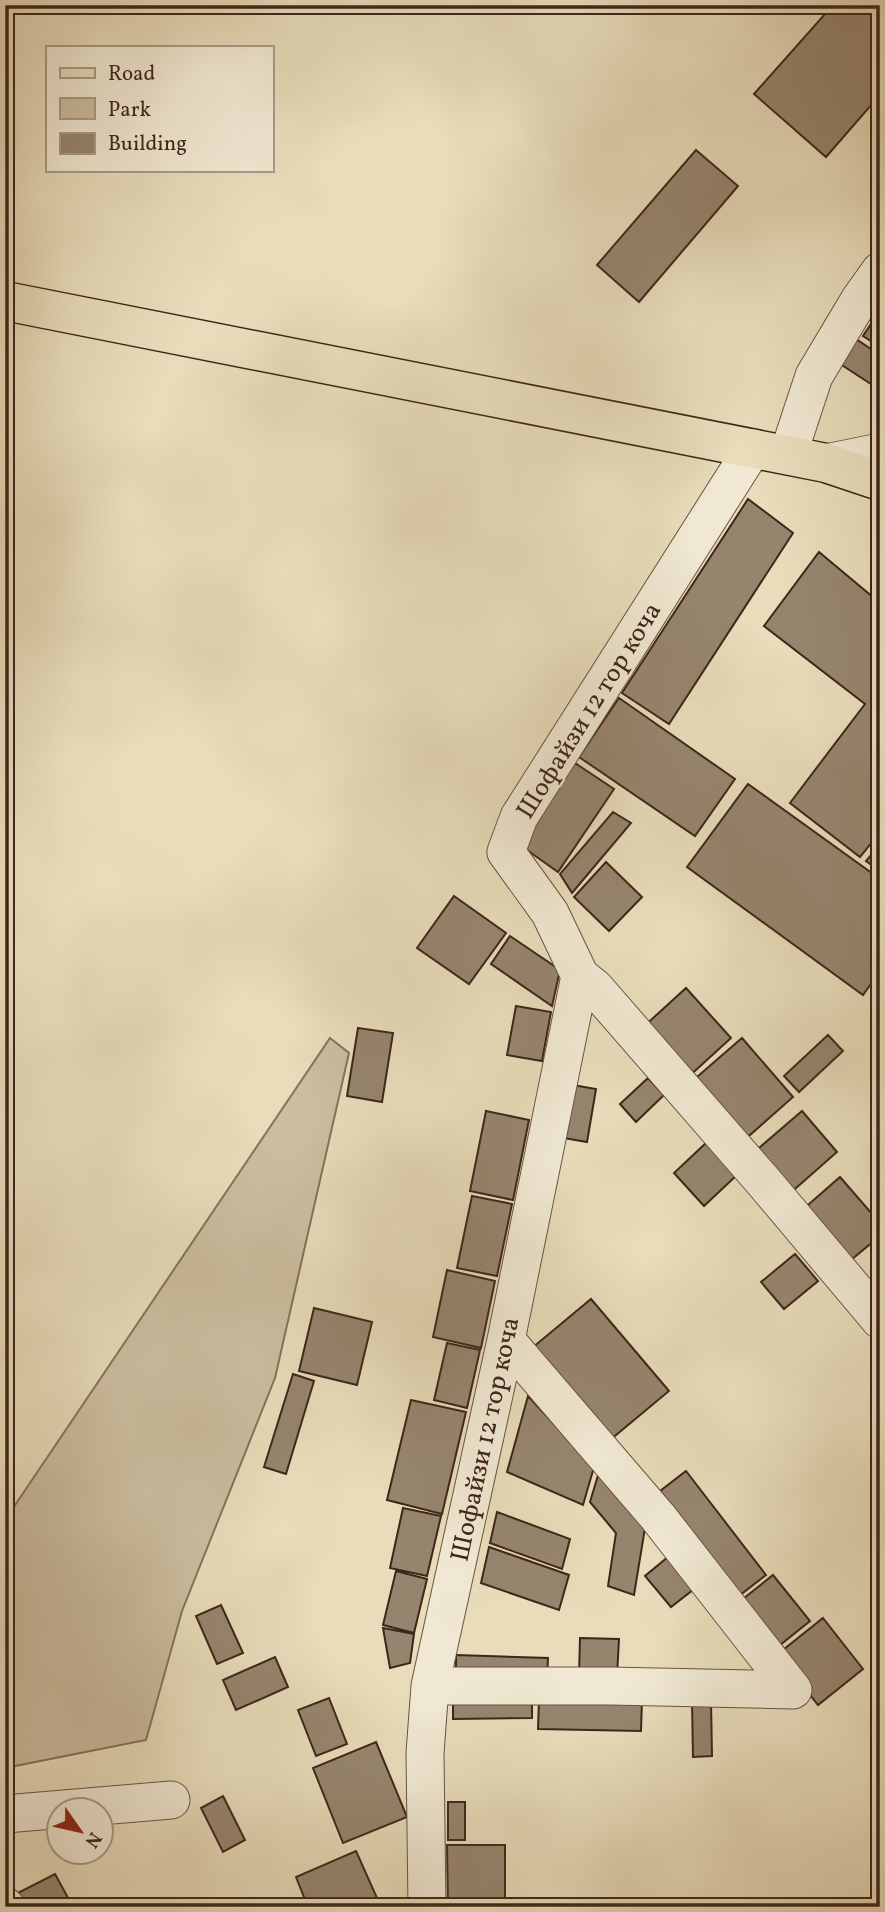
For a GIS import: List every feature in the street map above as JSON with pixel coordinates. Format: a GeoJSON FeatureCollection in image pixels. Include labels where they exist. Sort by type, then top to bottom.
{"type":"FeatureCollection","features":[{"type":"Feature","properties":{"kind":"main road"},"geometry":{"type":"LineString","coordinates":[[5,301],[826,463],[880,481]]}},
{"type":"Feature","properties":{"kind":"street"},"geometry":{"type":"LineString","coordinates":[[771,452],[860,299],[880,271]]}},
{"type":"Feature","properties":{"kind":"street","name":"Шофайзи 12 тор коча"},"geometry":{"type":"LineString","coordinates":[[771,452],[519,817],[506,852],[550,912],[580,976],[595,988],[880,1320]]}},
{"type":"Feature","properties":{"kind":"street"},"geometry":{"type":"LineString","coordinates":[[826,463],[880,452]]}},
{"type":"Feature","properties":{"kind":"street","name":"Шофайзи 12 тор коча"},"geometry":{"type":"LineString","coordinates":[[427,1907],[425,1753],[430,1686],[506,1340],[580,976]]}},
{"type":"Feature","properties":{"kind":"street"},"geometry":{"type":"LineString","coordinates":[[430,1686],[793,1690],[658,1517],[506,1340]]}},
{"type":"Feature","properties":{"kind":"street"},"geometry":{"type":"LineString","coordinates":[[5,1814],[171,1800]]}},
{"type":"Feature","properties":{"kind":"green space"},"geometry":{"type":"Polygon","coordinates":[[[330,1038],[349,1053],[275,1378],[182,1611],[146,1740],[5,1768],[5,1520],[330,1038]]]}},
{"type":"Feature","properties":{"kind":"building"},"geometry":{"type":"Polygon","coordinates":[[[833,5],[880,5],[880,95],[826,157],[754,94],[833,5]]]}},
{"type":"Feature","properties":{"kind":"building"},"geometry":{"type":"Polygon","coordinates":[[[696,150],[738,186],[639,302],[597,265],[696,150]]]}},
{"type":"Feature","properties":{"kind":"building"},"geometry":{"type":"Polygon","coordinates":[[[877,315],[880,317],[880,347],[863,336],[877,315]]]}},
{"type":"Feature","properties":{"kind":"building"},"geometry":{"type":"Polygon","coordinates":[[[847,333],[880,355],[880,390],[831,358],[847,333]]]}},
{"type":"Feature","properties":{"kind":"building"},"geometry":{"type":"Polygon","coordinates":[[[748,499],[793,533],[669,724],[622,693],[748,499]]]}},
{"type":"Feature","properties":{"kind":"building"},"geometry":{"type":"Polygon","coordinates":[[[819,552],[880,603],[880,832],[860,857],[790,803],[865,704],[764,626],[819,552]]]}},
{"type":"Feature","properties":{"kind":"building"},"geometry":{"type":"Polygon","coordinates":[[[619,698],[735,779],[695,836],[579,757],[619,698]]]}},
{"type":"Feature","properties":{"kind":"building"},"geometry":{"type":"Polygon","coordinates":[[[575,763],[614,789],[558,872],[520,845],[575,763]]]}},
{"type":"Feature","properties":{"kind":"building"},"geometry":{"type":"Polygon","coordinates":[[[748,784],[880,879],[880,971],[863,995],[687,867],[748,784]]]}},
{"type":"Feature","properties":{"kind":"building"},"geometry":{"type":"Polygon","coordinates":[[[613,812],[631,823],[572,893],[560,874],[613,812]]]}},
{"type":"Feature","properties":{"kind":"building"},"geometry":{"type":"Polygon","coordinates":[[[880,844],[880,871],[866,861],[880,844]]]}},
{"type":"Feature","properties":{"kind":"building"},"geometry":{"type":"Polygon","coordinates":[[[606,862],[642,897],[609,931],[574,897],[606,862]]]}},
{"type":"Feature","properties":{"kind":"building"},"geometry":{"type":"Polygon","coordinates":[[[454,896],[506,933],[469,984],[417,948],[454,896]]]}},
{"type":"Feature","properties":{"kind":"building"},"geometry":{"type":"Polygon","coordinates":[[[510,936],[560,970],[552,1006],[491,964],[510,936]]]}},
{"type":"Feature","properties":{"kind":"building"},"geometry":{"type":"Polygon","coordinates":[[[686,988],[731,1038],[686,1079],[640,1030],[686,988]]]}},
{"type":"Feature","properties":{"kind":"building"},"geometry":{"type":"Polygon","coordinates":[[[516,1006],[551,1012],[542,1061],[507,1055],[516,1006]]]}},
{"type":"Feature","properties":{"kind":"building"},"geometry":{"type":"Polygon","coordinates":[[[358,1028],[393,1033],[382,1102],[347,1096],[358,1028]]]}},
{"type":"Feature","properties":{"kind":"building"},"geometry":{"type":"Polygon","coordinates":[[[828,1035],[843,1051],[799,1092],[784,1076],[828,1035]]]}},
{"type":"Feature","properties":{"kind":"building"},"geometry":{"type":"Polygon","coordinates":[[[742,1038],[793,1097],[741,1143],[690,1083],[742,1038]]]}},
{"type":"Feature","properties":{"kind":"building"},"geometry":{"type":"Polygon","coordinates":[[[648,1078],[664,1095],[636,1122],[620,1104],[648,1078]]]}},
{"type":"Feature","properties":{"kind":"building"},"geometry":{"type":"Polygon","coordinates":[[[567,1084],[596,1089],[587,1142],[558,1137],[567,1084]]]}},
{"type":"Feature","properties":{"kind":"building"},"geometry":{"type":"Polygon","coordinates":[[[486,1111],[529,1120],[513,1200],[470,1191],[486,1111]]]}},
{"type":"Feature","properties":{"kind":"building"},"geometry":{"type":"Polygon","coordinates":[[[802,1111],[837,1152],[788,1195],[752,1154],[802,1111]]]}},
{"type":"Feature","properties":{"kind":"building"},"geometry":{"type":"Polygon","coordinates":[[[707,1142],[737,1175],[704,1206],[674,1173],[707,1142]]]}},
{"type":"Feature","properties":{"kind":"building"},"geometry":{"type":"Polygon","coordinates":[[[840,1177],[880,1223],[880,1236],[846,1264],[801,1211],[840,1177]]]}},
{"type":"Feature","properties":{"kind":"building"},"geometry":{"type":"Polygon","coordinates":[[[472,1196],[512,1204],[497,1276],[457,1268],[472,1196]]]}},
{"type":"Feature","properties":{"kind":"building"},"geometry":{"type":"Polygon","coordinates":[[[795,1254],[818,1281],[784,1309],[761,1282],[795,1254]]]}},
{"type":"Feature","properties":{"kind":"building"},"geometry":{"type":"Polygon","coordinates":[[[447,1270],[495,1281],[481,1348],[433,1337],[447,1270]]]}},
{"type":"Feature","properties":{"kind":"building"},"geometry":{"type":"Polygon","coordinates":[[[591,1299],[669,1391],[610,1440],[532,1348],[591,1299]]]}},
{"type":"Feature","properties":{"kind":"building"},"geometry":{"type":"Polygon","coordinates":[[[314,1308],[372,1322],[357,1385],[299,1371],[314,1308]]]}},
{"type":"Feature","properties":{"kind":"building"},"geometry":{"type":"Polygon","coordinates":[[[447,1343],[480,1350],[467,1408],[434,1400],[447,1343]]]}},
{"type":"Feature","properties":{"kind":"building"},"geometry":{"type":"Polygon","coordinates":[[[293,1374],[314,1381],[286,1474],[264,1467],[293,1374]]]}},
{"type":"Feature","properties":{"kind":"building"},"geometry":{"type":"Polygon","coordinates":[[[528,1396],[594,1467],[583,1505],[507,1472],[528,1396]]]}},
{"type":"Feature","properties":{"kind":"building"},"geometry":{"type":"Polygon","coordinates":[[[411,1400],[466,1412],[442,1514],[387,1500],[411,1400]]]}},
{"type":"Feature","properties":{"kind":"building"},"geometry":{"type":"Polygon","coordinates":[[[686,1471],[766,1575],[735,1599],[655,1495],[686,1471]]]}},
{"type":"Feature","properties":{"kind":"building"},"geometry":{"type":"Polygon","coordinates":[[[599,1472],[645,1528],[634,1595],[608,1586],[616,1533],[590,1502],[599,1472]]]}},
{"type":"Feature","properties":{"kind":"building"},"geometry":{"type":"Polygon","coordinates":[[[403,1508],[441,1516],[427,1576],[390,1568],[403,1508]]]}},
{"type":"Feature","properties":{"kind":"building"},"geometry":{"type":"Polygon","coordinates":[[[497,1512],[570,1539],[562,1569],[490,1543],[497,1512]]]}},
{"type":"Feature","properties":{"kind":"building"},"geometry":{"type":"Polygon","coordinates":[[[489,1547],[569,1575],[559,1610],[481,1583],[489,1547]]]}},
{"type":"Feature","properties":{"kind":"building"},"geometry":{"type":"Polygon","coordinates":[[[668,1557],[694,1589],[671,1607],[645,1576],[668,1557]]]}},
{"type":"Feature","properties":{"kind":"building"},"geometry":{"type":"Polygon","coordinates":[[[396,1571],[427,1579],[414,1633],[383,1625],[396,1571]]]}},
{"type":"Feature","properties":{"kind":"building"},"geometry":{"type":"Polygon","coordinates":[[[773,1575],[810,1621],[775,1649],[738,1603],[773,1575]]]}},
{"type":"Feature","properties":{"kind":"building"},"geometry":{"type":"Polygon","coordinates":[[[221,1605],[243,1653],[217,1664],[196,1616],[221,1605]]]}},
{"type":"Feature","properties":{"kind":"building"},"geometry":{"type":"Polygon","coordinates":[[[823,1618],[863,1669],[818,1705],[778,1654],[823,1618]]]}},
{"type":"Feature","properties":{"kind":"building"},"geometry":{"type":"Polygon","coordinates":[[[383,1628],[414,1634],[410,1663],[390,1668],[383,1628]]]}},
{"type":"Feature","properties":{"kind":"building"},"geometry":{"type":"Polygon","coordinates":[[[580,1638],[619,1639],[617,1676],[579,1675],[580,1638]]]}},
{"type":"Feature","properties":{"kind":"building"},"geometry":{"type":"Polygon","coordinates":[[[456,1655],[548,1658],[547,1678],[456,1675],[456,1655]]]}},
{"type":"Feature","properties":{"kind":"building"},"geometry":{"type":"Polygon","coordinates":[[[275,1657],[288,1687],[236,1710],[223,1680],[275,1657]]]}},
{"type":"Feature","properties":{"kind":"building"},"geometry":{"type":"Polygon","coordinates":[[[329,1698],[347,1744],[316,1756],[298,1710],[329,1698]]]}},
{"type":"Feature","properties":{"kind":"building"},"geometry":{"type":"Polygon","coordinates":[[[453,1699],[532,1699],[532,1718],[453,1719],[453,1699]]]}},
{"type":"Feature","properties":{"kind":"building"},"geometry":{"type":"Polygon","coordinates":[[[539,1699],[642,1700],[641,1731],[538,1729],[539,1699]]]}},
{"type":"Feature","properties":{"kind":"building"},"geometry":{"type":"Polygon","coordinates":[[[692,1701],[711,1701],[712,1756],[693,1757],[692,1701]]]}},
{"type":"Feature","properties":{"kind":"building"},"geometry":{"type":"Polygon","coordinates":[[[376,1742],[407,1817],[343,1843],[313,1768],[376,1742]]]}},
{"type":"Feature","properties":{"kind":"building"},"geometry":{"type":"Polygon","coordinates":[[[223,1796],[245,1840],[223,1852],[201,1808],[223,1796]]]}},
{"type":"Feature","properties":{"kind":"building"},"geometry":{"type":"Polygon","coordinates":[[[448,1802],[465,1802],[465,1840],[448,1840],[448,1802]]]}},
{"type":"Feature","properties":{"kind":"building"},"geometry":{"type":"Polygon","coordinates":[[[447,1845],[505,1845],[505,1907],[448,1907],[447,1845]]]}},
{"type":"Feature","properties":{"kind":"building"},"geometry":{"type":"Polygon","coordinates":[[[356,1851],[381,1907],[308,1907],[296,1877],[356,1851]]]}},
{"type":"Feature","properties":{"kind":"building"},"geometry":{"type":"Polygon","coordinates":[[[55,1874],[73,1907],[18,1907],[12,1896],[55,1874]]]}}]}
